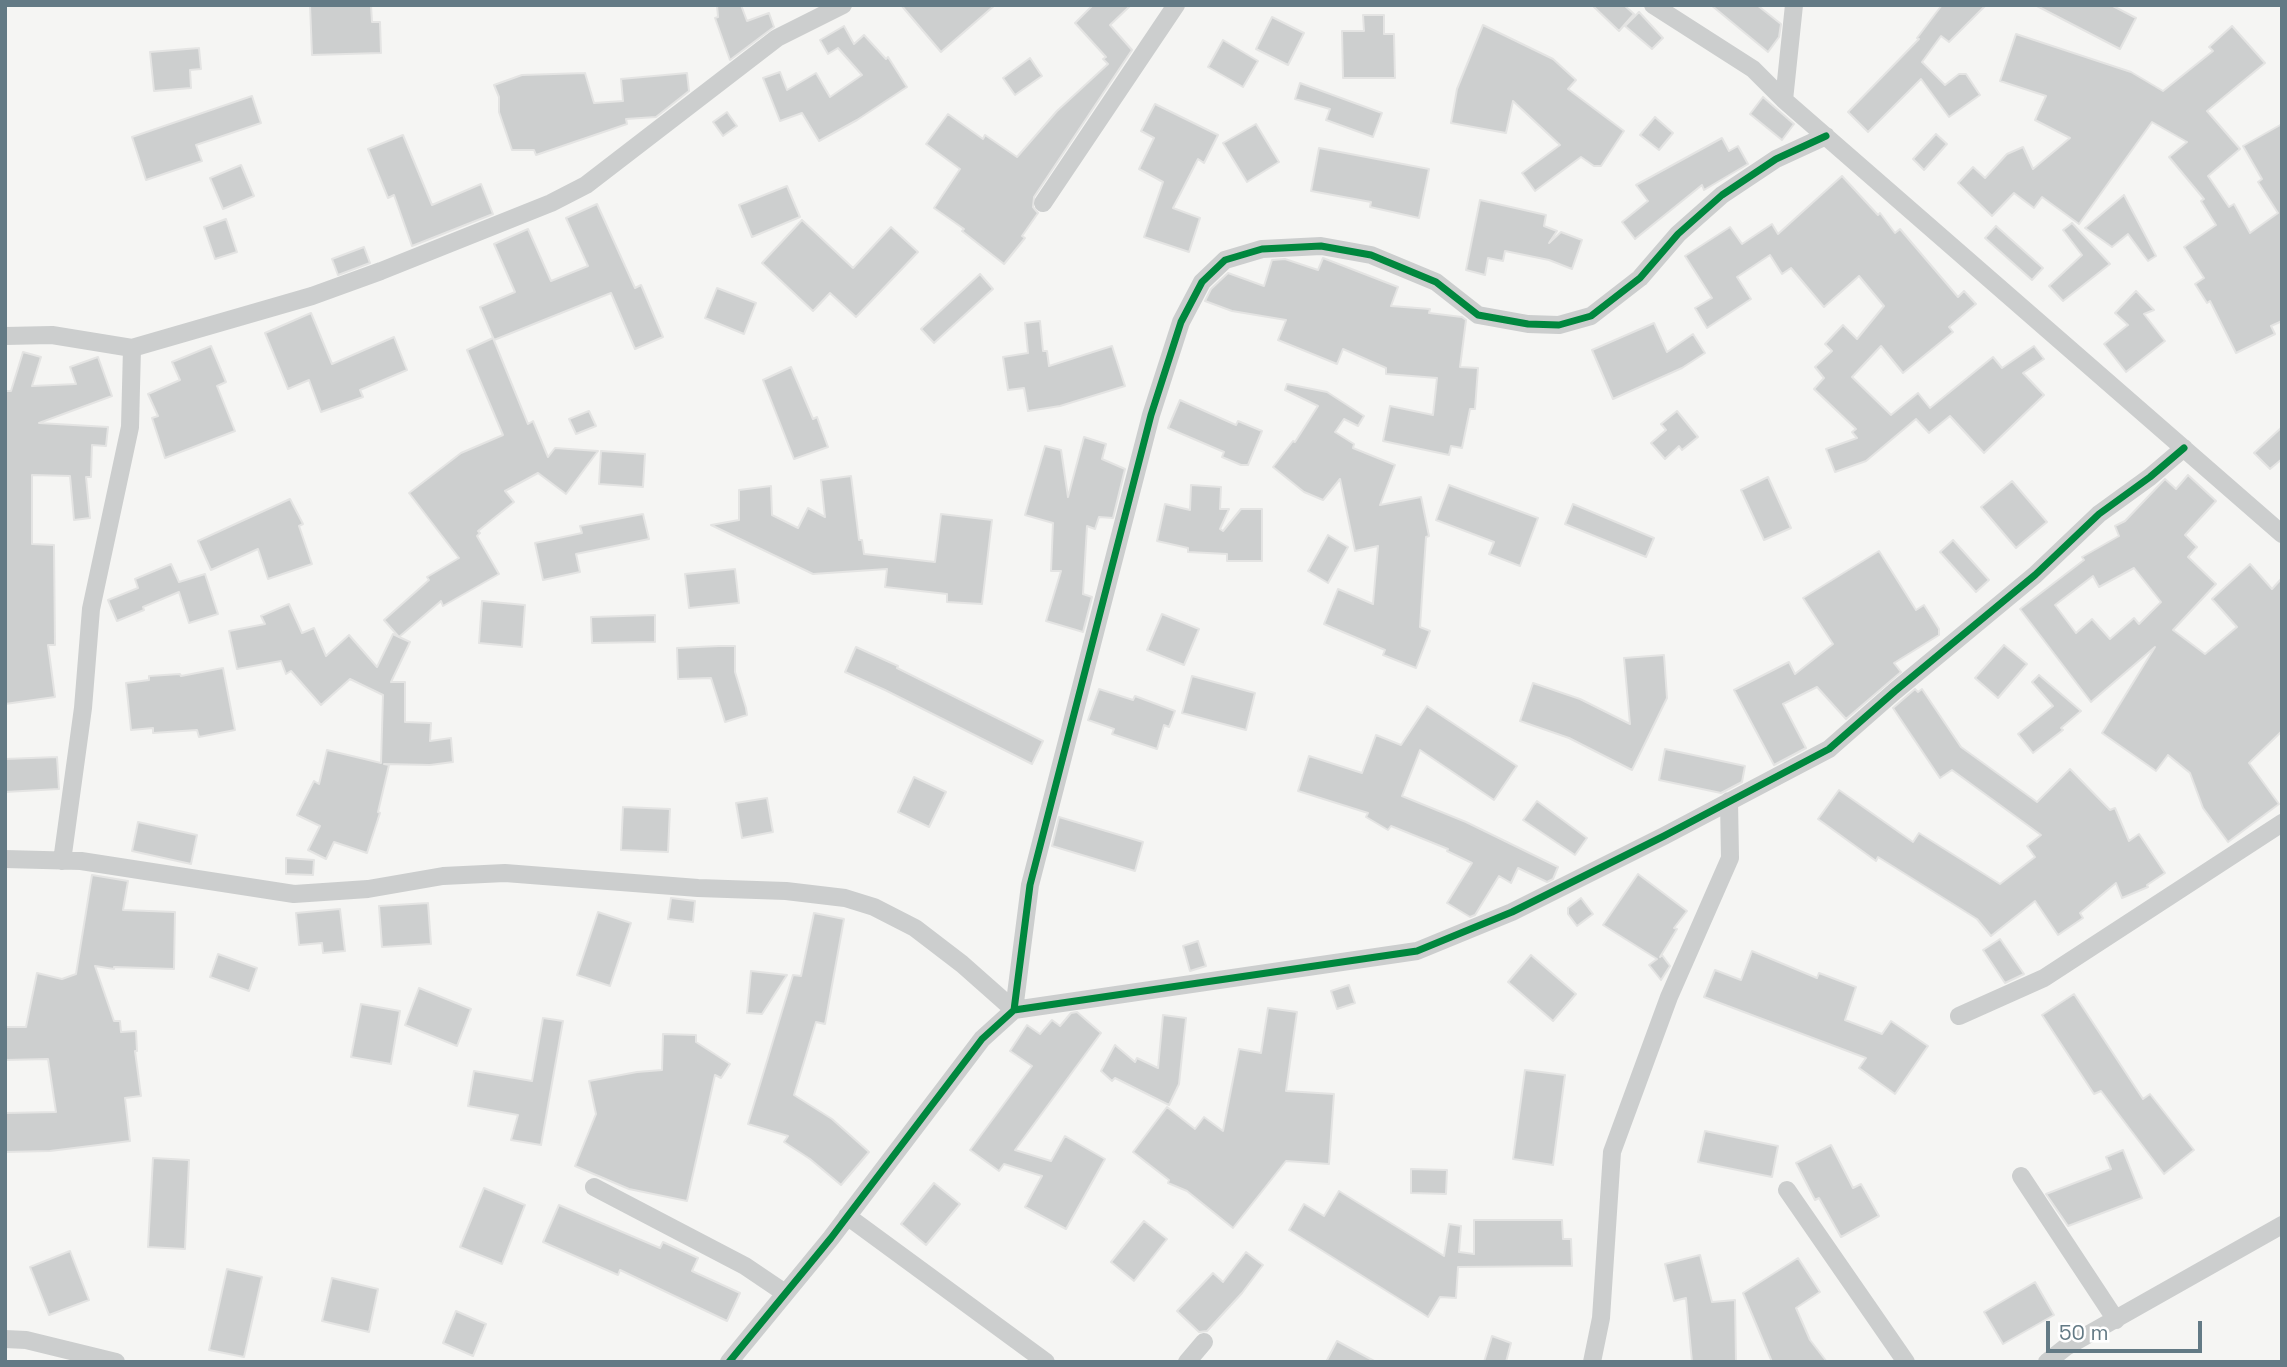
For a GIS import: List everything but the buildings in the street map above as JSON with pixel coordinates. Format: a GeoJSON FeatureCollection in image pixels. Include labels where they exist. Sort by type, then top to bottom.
{"type":"FeatureCollection","features":[{"type":"Feature","properties":{"kind":"street"},"geometry":{"type":"LineString","coordinates":[[5,336],[52,335],[132,348],[312,296],[551,203],[586,185],[777,38],[843,5]]}},
{"type":"Feature","properties":{"kind":"street"},"geometry":{"type":"LineString","coordinates":[[1043,203],[1176,5]]}},
{"type":"Feature","properties":{"kind":"street"},"geometry":{"type":"LineString","coordinates":[[1653,5],[1753,69],[1784,100],[2282,534]]}},
{"type":"Feature","properties":{"kind":"street"},"geometry":{"type":"LineString","coordinates":[[1784,100],[1794,5]]}},
{"type":"Feature","properties":{"kind":"street"},"geometry":{"type":"LineString","coordinates":[[1014,1010],[1030,886],[1151,415],[1181,322],[1202,282],[1225,260],[1262,249],[1321,246],[1371,255],[1436,282],[1478,315],[1528,324],[1559,326],[1591,316],[1640,278],[1678,234],[1722,195],[1776,159],[1826,136]]}},
{"type":"Feature","properties":{"kind":"street"},"geometry":{"type":"LineString","coordinates":[[62,861],[83,708],[91,609],[130,426],[132,348]]}},
{"type":"Feature","properties":{"kind":"street"},"geometry":{"type":"LineString","coordinates":[[729,1362],[847,1216],[982,1039],[1014,1010],[1416,951],[1512,912],[1829,749],[2035,575],[2099,514],[2184,448]]}},
{"type":"Feature","properties":{"kind":"street"},"geometry":{"type":"LineString","coordinates":[[1592,1362],[1601,1318],[1612,1152],[1670,996],[1731,858],[1730,802]]}},
{"type":"Feature","properties":{"kind":"street"},"geometry":{"type":"LineString","coordinates":[[1959,1016],[2044,978],[2282,823]]}},
{"type":"Feature","properties":{"kind":"street"},"geometry":{"type":"LineString","coordinates":[[5,859],[81,861],[294,894],[368,890],[443,876],[505,873],[698,888],[786,891],[845,898],[874,907],[915,928],[962,964],[1014,1010]]}},
{"type":"Feature","properties":{"kind":"street"},"geometry":{"type":"LineString","coordinates":[[2021,1176],[2116,1320]]}},
{"type":"Feature","properties":{"kind":"street"},"geometry":{"type":"LineString","coordinates":[[594,1187],[745,1266],[785,1293]]}},
{"type":"Feature","properties":{"kind":"street"},"geometry":{"type":"LineString","coordinates":[[1787,1190],[1906,1362]]}},
{"type":"Feature","properties":{"kind":"street"},"geometry":{"type":"LineString","coordinates":[[847,1216],[1046,1362]]}},
{"type":"Feature","properties":{"kind":"street"},"geometry":{"type":"LineString","coordinates":[[2047,1362],[2066,1347],[2282,1225]]}},
{"type":"Feature","properties":{"kind":"street"},"geometry":{"type":"LineString","coordinates":[[5,1339],[26,1340],[116,1362]]}},
{"type":"Feature","properties":{"kind":"street"},"geometry":{"type":"LineString","coordinates":[[1187,1362],[1204,1342]]}},
{"type":"Feature","properties":{"kind":"cycle path"},"geometry":{"type":"LineString","coordinates":[[1014,1010],[1030,885],[1151,415],[1181,322],[1202,282],[1225,260],[1262,249],[1321,246],[1371,255],[1436,282],[1478,315],[1528,324],[1559,325],[1591,316],[1640,278],[1678,234],[1722,195],[1776,159],[1826,136]]}},
{"type":"Feature","properties":{"kind":"cycle path"},"geometry":{"type":"LineString","coordinates":[[729,1362],[831,1238],[982,1039],[1014,1010],[1417,951],[1512,912],[1829,749],[2035,575],[2099,514],[2184,448]]}}]}
